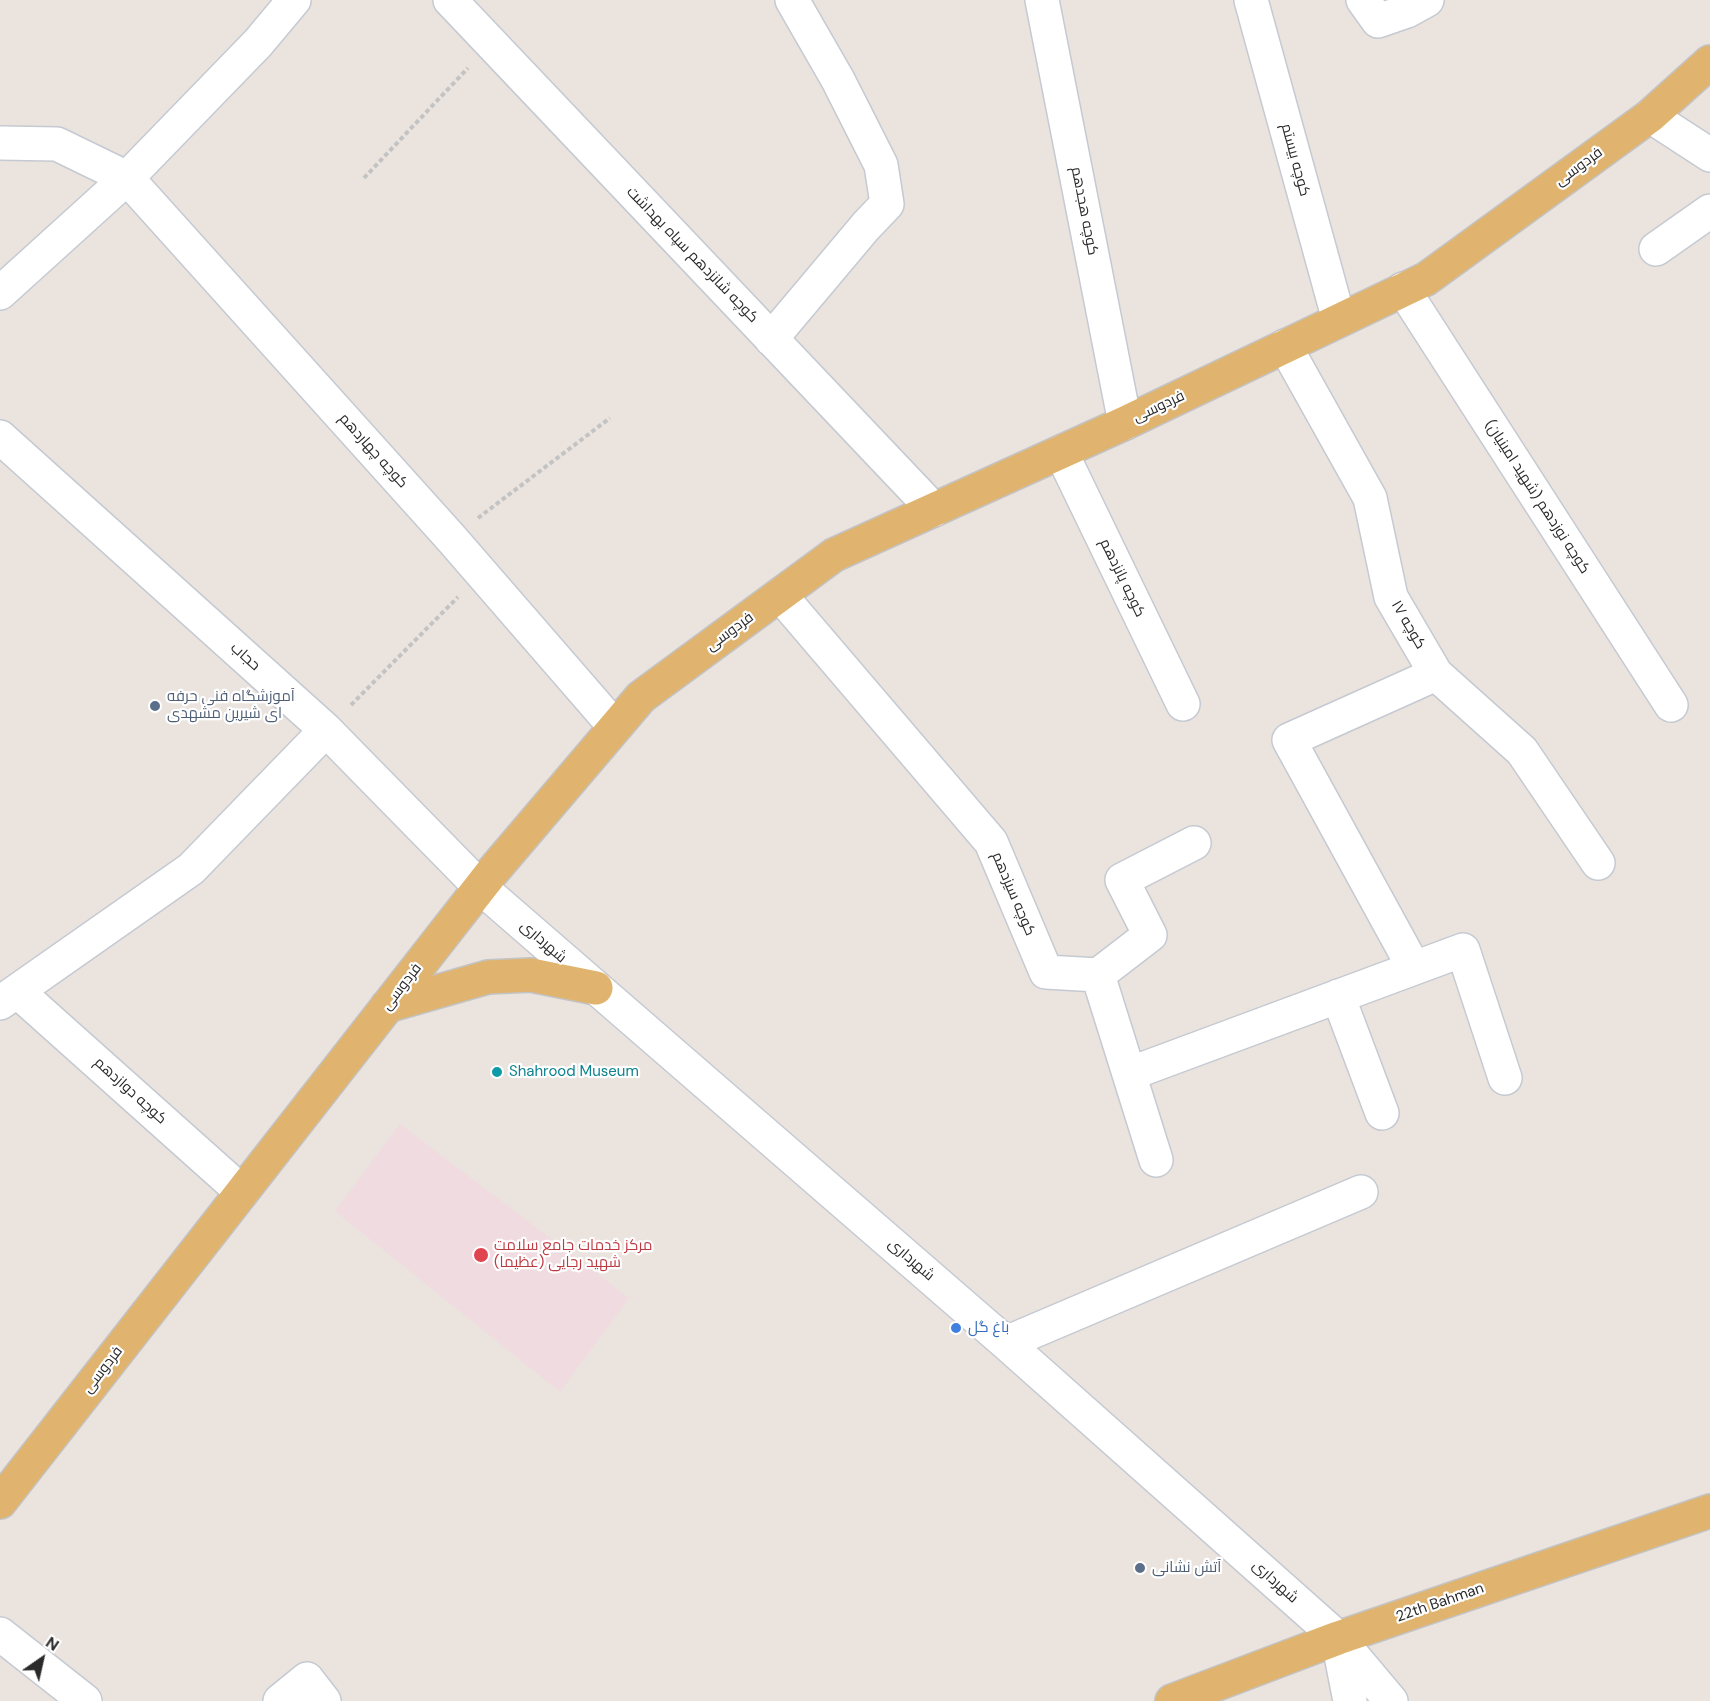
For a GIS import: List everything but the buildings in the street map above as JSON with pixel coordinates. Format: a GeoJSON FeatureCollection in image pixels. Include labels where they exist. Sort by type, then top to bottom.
{"type":"FeatureCollection","features":[{"type":"Feature","properties":{"kind":"main road","name":"فردوسی"},"geometry":{"type":"LineString","coordinates":[[0,1502],[480,887],[641,697],[834,555],[1125,423],[1426,279],[1650,116],[1710,62]]}},
{"type":"Feature","properties":{"kind":"main road"},"geometry":{"type":"LineString","coordinates":[[387,1006],[488,977],[531,975],[596,988]]}},
{"type":"Feature","properties":{"kind":"main road","name":"22th Bahman"},"geometry":{"type":"LineString","coordinates":[[1172,1701],[1338,1638],[1710,1511]]}},
{"type":"Feature","properties":{"kind":"street"},"geometry":{"type":"LineString","coordinates":[[0,293],[127,178],[258,44],[294,0]]}},
{"type":"Feature","properties":{"kind":"street","name":"کوچه شانزدهم سپاه بهداشت"},"geometry":{"type":"LineString","coordinates":[[450,0],[934,510]]}},
{"type":"Feature","properties":{"kind":"street"},"geometry":{"type":"LineString","coordinates":[[771,339],[887,204],[881,165],[838,80],[792,0]]}},
{"type":"Feature","properties":{"kind":"street","name":"کوچه هجدهم"},"geometry":{"type":"LineString","coordinates":[[1042,0],[1125,423]]}},
{"type":"Feature","properties":{"kind":"street","name":"کوچه بیستم"},"geometry":{"type":"LineString","coordinates":[[1251,0],[1339,320]]}},
{"type":"Feature","properties":{"kind":"street"},"geometry":{"type":"LineString","coordinates":[[1363,0],[1378,21],[1407,11],[1427,0]]}},
{"type":"Feature","properties":{"kind":"street"},"geometry":{"type":"LineString","coordinates":[[1650,116],[1710,155]]}},
{"type":"Feature","properties":{"kind":"street"},"geometry":{"type":"LineString","coordinates":[[0,143],[57,144],[127,178]]}},
{"type":"Feature","properties":{"kind":"street","name":"کوچه چهاردهم"},"geometry":{"type":"LineString","coordinates":[[127,178],[451,538],[615,727]]}},
{"type":"Feature","properties":{"kind":"street"},"geometry":{"type":"LineString","coordinates":[[1656,249],[1710,211]]}},
{"type":"Feature","properties":{"kind":"street","name":"کوچه نوزدهم (شهید امینیان)"},"geometry":{"type":"LineString","coordinates":[[1403,289],[1671,705]]}},
{"type":"Feature","properties":{"kind":"street","name":"۱۷ کوچه"},"geometry":{"type":"LineString","coordinates":[[1285,346],[1370,498],[1391,597],[1436,674],[1522,751],[1598,863]]}},
{"type":"Feature","properties":{"kind":"street","name":"حجاب"},"geometry":{"type":"LineString","coordinates":[[0,437],[326,730],[480,887]]}},
{"type":"Feature","properties":{"kind":"street","name":"کوچه پانزدهم"},"geometry":{"type":"LineString","coordinates":[[1061,452],[1183,704]]}},
{"type":"Feature","properties":{"kind":"street","name":"کوچه سیزدهم"},"geometry":{"type":"LineString","coordinates":[[780,595],[991,842],[1046,972],[1098,975]]}},
{"type":"Feature","properties":{"kind":"street"},"geometry":{"type":"LineString","coordinates":[[1414,968],[1289,740],[1436,674]]}},
{"type":"Feature","properties":{"kind":"street"},"geometry":{"type":"LineString","coordinates":[[9,997],[191,869],[326,730]]}},
{"type":"Feature","properties":{"kind":"street"},"geometry":{"type":"LineString","coordinates":[[1156,1160],[1098,975],[1150,935],[1122,880],[1194,843]]}},
{"type":"Feature","properties":{"kind":"street","name":"شهرداری"},"geometry":{"type":"LineString","coordinates":[[480,887],[1006,1343],[1338,1638],[1391,1701]]}},
{"type":"Feature","properties":{"kind":"street"},"geometry":{"type":"LineString","coordinates":[[1129,1074],[1463,950],[1505,1078]]}},
{"type":"Feature","properties":{"kind":"street"},"geometry":{"type":"LineString","coordinates":[[1338,996],[1382,1113]]}},
{"type":"Feature","properties":{"kind":"street","name":"کوچه دوازدهم"},"geometry":{"type":"LineString","coordinates":[[9,997],[242,1192]]}},
{"type":"Feature","properties":{"kind":"street"},"geometry":{"type":"LineString","coordinates":[[1006,1343],[1361,1192]]}},
{"type":"Feature","properties":{"kind":"street"},"geometry":{"type":"LineString","coordinates":[[0,1634],[85,1701]]}},
{"type":"Feature","properties":{"kind":"street"},"geometry":{"type":"LineString","coordinates":[[1338,1638],[1350,1701]]}},
{"type":"Feature","properties":{"kind":"street"},"geometry":{"type":"LineString","coordinates":[[280,1701],[307,1679],[324,1701]]}},
{"type":"Feature","properties":{"kind":"path"},"geometry":{"type":"LineString","coordinates":[[364,178],[491,44]]}},
{"type":"Feature","properties":{"kind":"path"},"geometry":{"type":"LineString","coordinates":[[451,538],[610,418]]}},
{"type":"Feature","properties":{"kind":"path"},"geometry":{"type":"LineString","coordinates":[[326,730],[482,573]]}},
{"type":"Feature","properties":{"kind":"shaded area","name":"مرکز خدمات جامع سلامت شهید رجایی (عظیما)"},"geometry":{"type":"Polygon","coordinates":[[[400,1124],[629,1298],[560,1392],[335,1211],[400,1124]]]}},
{"type":"Feature","properties":{"kind":"place","name":"آموزشگاه فنی حرفه ای شیرین مشهدی"},"geometry":{"type":"Point","coordinates":[155,706]}},
{"type":"Feature","properties":{"kind":"place","name":"Shahrood Museum"},"geometry":{"type":"Point","coordinates":[497,1072]}},
{"type":"Feature","properties":{"kind":"place","name":"مرکز خدمات جامع سلامت شهید رجایی (عظیما)"},"geometry":{"type":"Point","coordinates":[481,1255]}},
{"type":"Feature","properties":{"kind":"place","name":"باغ گل"},"geometry":{"type":"Point","coordinates":[956,1328]}},
{"type":"Feature","properties":{"kind":"place","name":"آتش نشانی"},"geometry":{"type":"Point","coordinates":[1140,1568]}}]}
